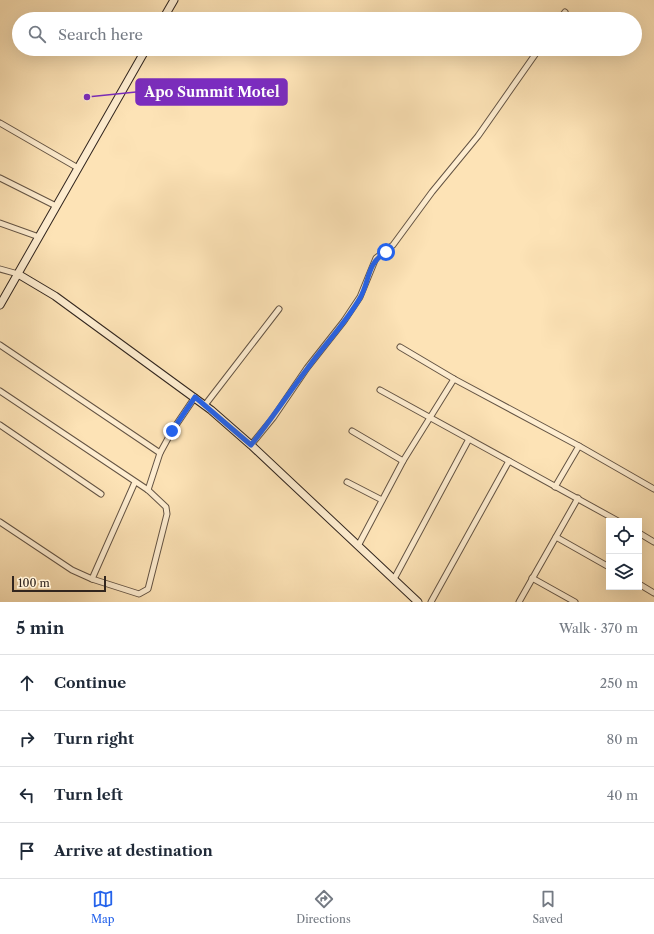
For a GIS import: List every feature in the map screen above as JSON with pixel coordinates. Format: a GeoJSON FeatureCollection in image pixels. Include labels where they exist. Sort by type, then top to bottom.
{"type":"FeatureCollection","features":[{"type":"Feature","properties":{"kind":"street"},"geometry":{"type":"LineString","coordinates":[[167,12],[174,0]]}},
{"type":"Feature","properties":{"kind":"street"},"geometry":{"type":"LineString","coordinates":[[0,305],[142,56]]}},
{"type":"Feature","properties":{"kind":"street"},"geometry":{"type":"LineString","coordinates":[[251,445],[273,418],[307,368],[344,321],[360,297],[374,262],[393,245],[428,198],[478,136],[534,56]]}},
{"type":"Feature","properties":{"kind":"street"},"geometry":{"type":"LineString","coordinates":[[0,123],[78,168]]}},
{"type":"Feature","properties":{"kind":"street"},"geometry":{"type":"LineString","coordinates":[[0,178],[56,206]]}},
{"type":"Feature","properties":{"kind":"street"},"geometry":{"type":"LineString","coordinates":[[0,223],[39,237]]}},
{"type":"Feature","properties":{"kind":"street"},"geometry":{"type":"LineString","coordinates":[[0,268],[18,274],[55,296],[195,397],[251,445],[418,602]]}},
{"type":"Feature","properties":{"kind":"street"},"geometry":{"type":"LineString","coordinates":[[205,405],[279,309]]}},
{"type":"Feature","properties":{"kind":"street"},"geometry":{"type":"LineString","coordinates":[[0,345],[160,453]]}},
{"type":"Feature","properties":{"kind":"street"},"geometry":{"type":"LineString","coordinates":[[400,347],[454,379],[579,446],[654,489]]}},
{"type":"Feature","properties":{"kind":"street"},"geometry":{"type":"LineString","coordinates":[[358,546],[403,461],[454,379]]}},
{"type":"Feature","properties":{"kind":"street"},"geometry":{"type":"LineString","coordinates":[[380,390],[429,419],[469,439],[613,518]]}},
{"type":"Feature","properties":{"kind":"street"},"geometry":{"type":"LineString","coordinates":[[0,391],[148,490],[168,510],[148,589],[143,594],[131,593],[72,570],[0,522]]}},
{"type":"Feature","properties":{"kind":"street"},"geometry":{"type":"LineString","coordinates":[[148,490],[160,453],[172,431],[195,397]]}},
{"type":"Feature","properties":{"kind":"street"},"geometry":{"type":"LineString","coordinates":[[0,425],[101,494]]}},
{"type":"Feature","properties":{"kind":"street"},"geometry":{"type":"LineString","coordinates":[[352,431],[403,461]]}},
{"type":"Feature","properties":{"kind":"street"},"geometry":{"type":"LineString","coordinates":[[394,579],[469,439]]}},
{"type":"Feature","properties":{"kind":"street"},"geometry":{"type":"LineString","coordinates":[[555,487],[579,446]]}},
{"type":"Feature","properties":{"kind":"street"},"geometry":{"type":"LineString","coordinates":[[431,602],[509,461]]}},
{"type":"Feature","properties":{"kind":"street"},"geometry":{"type":"LineString","coordinates":[[92,579],[135,482]]}},
{"type":"Feature","properties":{"kind":"street"},"geometry":{"type":"LineString","coordinates":[[347,482],[382,500]]}},
{"type":"Feature","properties":{"kind":"street"},"geometry":{"type":"LineString","coordinates":[[519,602],[578,498]]}},
{"type":"Feature","properties":{"kind":"street"},"geometry":{"type":"LineString","coordinates":[[642,535],[654,542]]}},
{"type":"Feature","properties":{"kind":"street"},"geometry":{"type":"LineString","coordinates":[[556,537],[606,565]]}},
{"type":"Feature","properties":{"kind":"street"},"geometry":{"type":"LineString","coordinates":[[532,578],[575,602]]}},
{"type":"Feature","properties":{"kind":"street"},"geometry":{"type":"LineString","coordinates":[[642,586],[654,593]]}},
{"type":"Feature","properties":{"kind":"place","name":"Apo Summit Motel"},"geometry":{"type":"Point","coordinates":[87,97]}},
{"type":"Feature","properties":{"kind":"route"},"geometry":{"type":"LineString","coordinates":[[172,431],[195,397],[251,445],[273,418],[307,368],[344,321],[360,297],[376,258],[386,252]]}}]}
